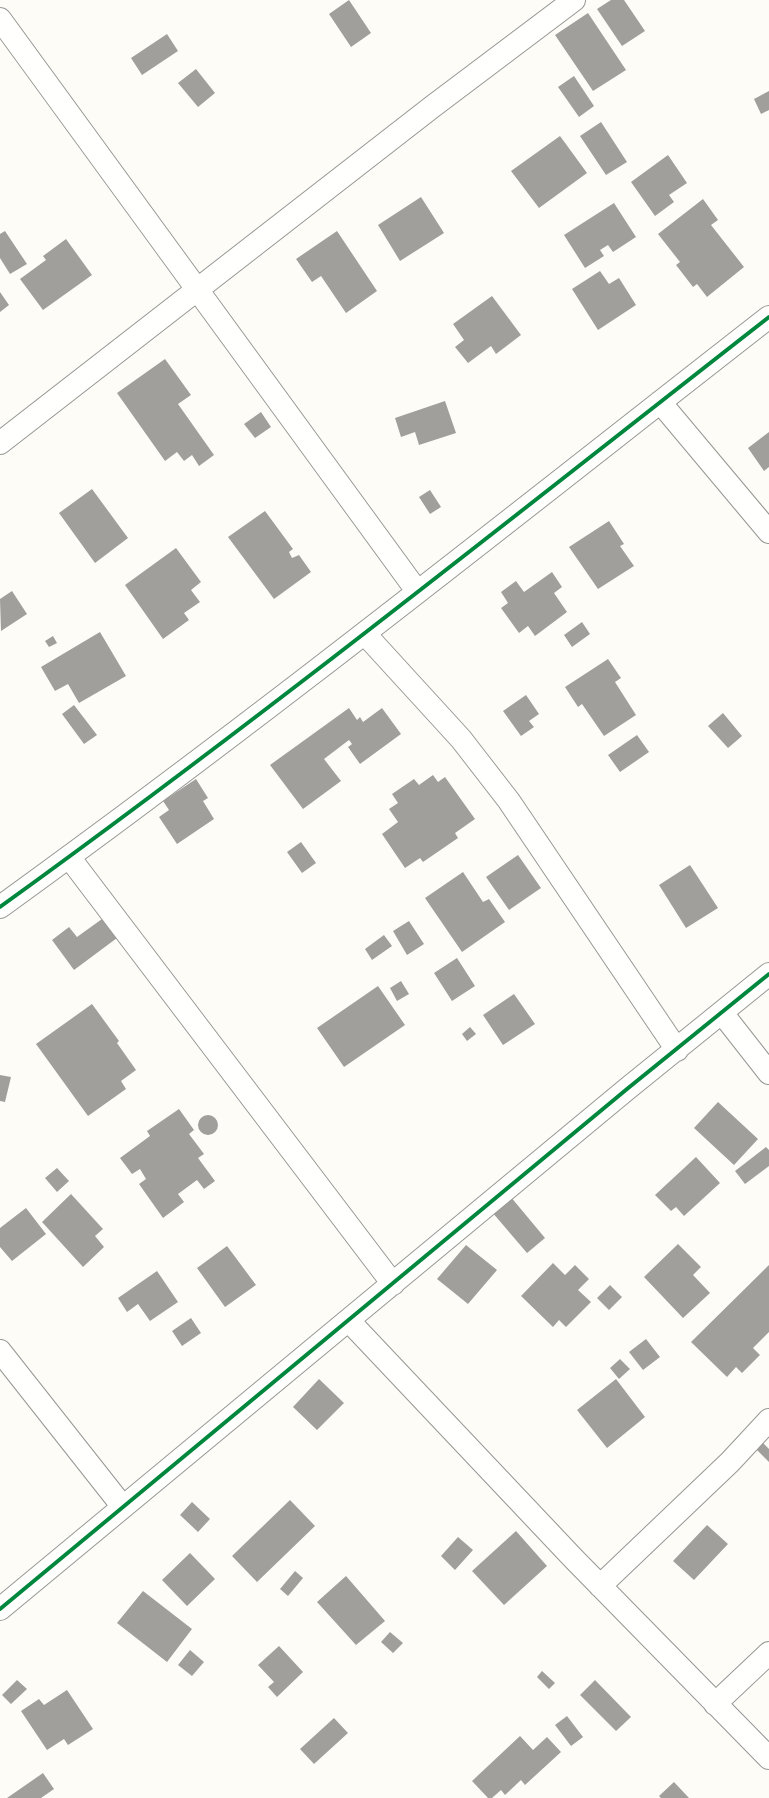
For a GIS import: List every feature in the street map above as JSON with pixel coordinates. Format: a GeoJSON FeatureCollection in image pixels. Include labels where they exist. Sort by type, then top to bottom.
{"type":"FeatureCollection","features":[{"type":"Feature","properties":{"kind":"street"},"geometry":{"type":"LineString","coordinates":[[0,443],[432,107],[574,0]]}},
{"type":"Feature","properties":{"kind":"street"},"geometry":{"type":"LineString","coordinates":[[0,20],[417,591]]}},
{"type":"Feature","properties":{"kind":"street"},"geometry":{"type":"LineString","coordinates":[[0,907],[69,857],[365,634],[417,591],[769,318]]}},
{"type":"Feature","properties":{"kind":"street"},"geometry":{"type":"LineString","coordinates":[[660,402],[769,532]]}},
{"type":"Feature","properties":{"kind":"street"},"geometry":{"type":"LineString","coordinates":[[365,634],[461,739],[509,801],[676,1050]]}},
{"type":"Feature","properties":{"kind":"street"},"geometry":{"type":"LineString","coordinates":[[69,857],[393,1284]]}},
{"type":"Feature","properties":{"kind":"street"},"geometry":{"type":"LineString","coordinates":[[0,1609],[769,974]]}},
{"type":"Feature","properties":{"kind":"street"},"geometry":{"type":"LineString","coordinates":[[722,1013],[769,1073]]}},
{"type":"Feature","properties":{"kind":"street"},"geometry":{"type":"LineString","coordinates":[[349,1321],[600,1586],[769,1758]]}},
{"type":"Feature","properties":{"kind":"street"},"geometry":{"type":"LineString","coordinates":[[0,1351],[123,1507]]}},
{"type":"Feature","properties":{"kind":"street"},"geometry":{"type":"LineString","coordinates":[[600,1586],[730,1462],[769,1420]]}},
{"type":"Feature","properties":{"kind":"street"},"geometry":{"type":"LineString","coordinates":[[716,1704],[769,1652]]}},
{"type":"Feature","properties":{"kind":"building"},"geometry":{"type":"Polygon","coordinates":[[[349,0],[371,33],[351,47],[329,14],[349,0]]]}},
{"type":"Feature","properties":{"kind":"building"},"geometry":{"type":"Polygon","coordinates":[[[611,0],[624,0],[645,31],[622,46],[597,9],[611,0]]]}},
{"type":"Feature","properties":{"kind":"building"},"geometry":{"type":"Polygon","coordinates":[[[588,13],[626,70],[593,91],[555,35],[588,13]]]}},
{"type":"Feature","properties":{"kind":"building"},"geometry":{"type":"Polygon","coordinates":[[[167,34],[178,51],[142,75],[131,58],[167,34]]]}},
{"type":"Feature","properties":{"kind":"building"},"geometry":{"type":"Polygon","coordinates":[[[196,69],[215,93],[198,107],[178,83],[196,69]]]}},
{"type":"Feature","properties":{"kind":"building"},"geometry":{"type":"Polygon","coordinates":[[[574,76],[594,106],[579,117],[558,87],[574,76]]]}},
{"type":"Feature","properties":{"kind":"building"},"geometry":{"type":"Polygon","coordinates":[[[769,91],[769,110],[761,114],[754,99],[769,91]]]}},
{"type":"Feature","properties":{"kind":"building"},"geometry":{"type":"Polygon","coordinates":[[[601,122],[627,162],[606,175],[580,136],[601,122]]]}},
{"type":"Feature","properties":{"kind":"building"},"geometry":{"type":"Polygon","coordinates":[[[560,136],[587,173],[539,208],[511,171],[560,136]]]}},
{"type":"Feature","properties":{"kind":"building"},"geometry":{"type":"Polygon","coordinates":[[[668,155],[687,183],[669,195],[674,202],[655,216],[631,182],[668,155]]]}},
{"type":"Feature","properties":{"kind":"building"},"geometry":{"type":"Polygon","coordinates":[[[421,197],[444,233],[400,261],[378,225],[421,197]]]}},
{"type":"Feature","properties":{"kind":"building"},"geometry":{"type":"Polygon","coordinates":[[[703,199],[718,220],[711,225],[744,267],[707,297],[697,284],[693,287],[676,265],[680,262],[658,234],[703,199]]]}},
{"type":"Feature","properties":{"kind":"building"},"geometry":{"type":"Polygon","coordinates":[[[614,203],[636,237],[613,252],[608,245],[600,250],[604,256],[585,268],[564,235],[614,203]]]}},
{"type":"Feature","properties":{"kind":"building"},"geometry":{"type":"Polygon","coordinates":[[[5,231],[27,264],[10,274],[0,258],[0,234],[5,231]]]}},
{"type":"Feature","properties":{"kind":"building"},"geometry":{"type":"Polygon","coordinates":[[[337,231],[377,291],[346,313],[321,276],[312,282],[296,259],[337,231]]]}},
{"type":"Feature","properties":{"kind":"building"},"geometry":{"type":"Polygon","coordinates":[[[66,239],[92,275],[43,310],[20,279],[46,260],[43,256],[66,239]]]}},
{"type":"Feature","properties":{"kind":"building"},"geometry":{"type":"Polygon","coordinates":[[[600,271],[609,284],[619,278],[636,305],[598,330],[572,289],[600,271]]]}},
{"type":"Feature","properties":{"kind":"building"},"geometry":{"type":"Polygon","coordinates":[[[0,292],[9,305],[0,312],[0,292]]]}},
{"type":"Feature","properties":{"kind":"building"},"geometry":{"type":"Polygon","coordinates":[[[492,296],[521,335],[496,354],[491,346],[468,363],[455,347],[464,340],[453,324],[492,296]]]}},
{"type":"Feature","properties":{"kind":"building"},"geometry":{"type":"Polygon","coordinates":[[[165,359],[191,395],[178,404],[214,455],[199,466],[192,455],[184,461],[177,452],[165,461],[117,393],[165,359]]]}},
{"type":"Feature","properties":{"kind":"building"},"geometry":{"type":"Polygon","coordinates":[[[445,401],[456,433],[419,445],[415,432],[401,437],[395,418],[445,401]]]}},
{"type":"Feature","properties":{"kind":"building"},"geometry":{"type":"Polygon","coordinates":[[[261,412],[271,427],[255,438],[244,424],[261,412]]]}},
{"type":"Feature","properties":{"kind":"building"},"geometry":{"type":"Polygon","coordinates":[[[769,432],[769,467],[764,471],[748,448],[769,432]]]}},
{"type":"Feature","properties":{"kind":"building"},"geometry":{"type":"Polygon","coordinates":[[[92,489],[128,538],[95,563],[59,513],[92,489]]]}},
{"type":"Feature","properties":{"kind":"building"},"geometry":{"type":"Polygon","coordinates":[[[430,490],[441,507],[430,514],[419,497],[430,490]]]}},
{"type":"Feature","properties":{"kind":"building"},"geometry":{"type":"Polygon","coordinates":[[[265,511],[293,549],[289,552],[292,558],[299,555],[311,572],[274,599],[228,537],[265,511]]]}},
{"type":"Feature","properties":{"kind":"building"},"geometry":{"type":"Polygon","coordinates":[[[609,521],[624,544],[620,546],[634,566],[598,589],[569,547],[609,521]]]}},
{"type":"Feature","properties":{"kind":"building"},"geometry":{"type":"Polygon","coordinates":[[[176,548],[201,582],[191,590],[200,602],[184,613],[189,620],[163,639],[125,585],[176,548]]]}},
{"type":"Feature","properties":{"kind":"building"},"geometry":{"type":"Polygon","coordinates":[[[552,572],[562,587],[554,593],[567,612],[535,636],[528,626],[519,633],[501,608],[508,603],[501,592],[516,581],[524,592],[552,572]]]}},
{"type":"Feature","properties":{"kind":"building"},"geometry":{"type":"Polygon","coordinates":[[[12,591],[27,614],[1,631],[0,599],[12,591]]]}},
{"type":"Feature","properties":{"kind":"building"},"geometry":{"type":"Polygon","coordinates":[[[582,622],[590,634],[572,647],[564,635],[582,622]]]}},
{"type":"Feature","properties":{"kind":"building"},"geometry":{"type":"Polygon","coordinates":[[[100,632],[126,676],[79,703],[68,684],[55,691],[41,667],[100,632]]]}},
{"type":"Feature","properties":{"kind":"building"},"geometry":{"type":"Polygon","coordinates":[[[53,636],[57,643],[49,647],[45,641],[53,636]]]}},
{"type":"Feature","properties":{"kind":"building"},"geometry":{"type":"Polygon","coordinates":[[[608,659],[621,678],[615,682],[636,715],[604,736],[582,704],[578,707],[565,687],[608,659]]]}},
{"type":"Feature","properties":{"kind":"building"},"geometry":{"type":"Polygon","coordinates":[[[526,695],[539,714],[529,721],[534,727],[521,736],[503,711],[526,695]]]}},
{"type":"Feature","properties":{"kind":"building"},"geometry":{"type":"Polygon","coordinates":[[[74,705],[97,735],[84,744],[62,714],[74,705]]]}},
{"type":"Feature","properties":{"kind":"building"},"geometry":{"type":"Polygon","coordinates":[[[349,708],[357,720],[360,717],[363,722],[382,708],[401,734],[360,764],[348,747],[352,744],[349,740],[324,759],[341,781],[303,809],[270,765],[349,708]]]}},
{"type":"Feature","properties":{"kind":"building"},"geometry":{"type":"Polygon","coordinates":[[[723,713],[742,736],[728,748],[708,726],[723,713]]]}},
{"type":"Feature","properties":{"kind":"building"},"geometry":{"type":"Polygon","coordinates":[[[637,735],[649,752],[620,772],[608,755],[637,735]]]}},
{"type":"Feature","properties":{"kind":"building"},"geometry":{"type":"Polygon","coordinates":[[[433,775],[438,782],[445,777],[475,819],[455,833],[458,838],[423,862],[420,858],[405,868],[382,834],[398,822],[389,809],[398,803],[392,794],[414,779],[419,785],[433,775]]]}},
{"type":"Feature","properties":{"kind":"building"},"geometry":{"type":"Polygon","coordinates":[[[196,779],[208,798],[203,801],[214,819],[177,844],[159,817],[169,810],[163,801],[196,779]]]}},
{"type":"Feature","properties":{"kind":"building"},"geometry":{"type":"Polygon","coordinates":[[[301,842],[316,863],[302,873],[287,852],[301,842]]]}},
{"type":"Feature","properties":{"kind":"building"},"geometry":{"type":"Polygon","coordinates":[[[518,855],[541,888],[509,910],[486,877],[518,855]]]}},
{"type":"Feature","properties":{"kind":"building"},"geometry":{"type":"Polygon","coordinates":[[[690,865],[718,908],[686,928],[659,885],[690,865]]]}},
{"type":"Feature","properties":{"kind":"building"},"geometry":{"type":"Polygon","coordinates":[[[463,872],[483,902],[489,899],[505,922],[462,952],[425,898],[463,872]]]}},
{"type":"Feature","properties":{"kind":"building"},"geometry":{"type":"Polygon","coordinates":[[[102,919],[117,938],[74,970],[52,940],[69,927],[77,937],[102,919]]]}},
{"type":"Feature","properties":{"kind":"building"},"geometry":{"type":"Polygon","coordinates":[[[409,921],[424,944],[407,955],[393,931],[409,921]]]}},
{"type":"Feature","properties":{"kind":"building"},"geometry":{"type":"Polygon","coordinates":[[[384,935],[392,946],[372,960],[365,949],[384,935]]]}},
{"type":"Feature","properties":{"kind":"building"},"geometry":{"type":"Polygon","coordinates":[[[457,958],[475,986],[452,1001],[434,973],[457,958]]]}},
{"type":"Feature","properties":{"kind":"building"},"geometry":{"type":"Polygon","coordinates":[[[401,981],[409,994],[397,1001],[390,988],[401,981]]]}},
{"type":"Feature","properties":{"kind":"building"},"geometry":{"type":"Polygon","coordinates":[[[378,986],[405,1025],[344,1067],[317,1028],[378,986]]]}},
{"type":"Feature","properties":{"kind":"building"},"geometry":{"type":"Polygon","coordinates":[[[514,994],[535,1024],[503,1045],[483,1015],[514,994]]]}},
{"type":"Feature","properties":{"kind":"building"},"geometry":{"type":"Polygon","coordinates":[[[92,1004],[119,1041],[117,1043],[136,1070],[121,1081],[126,1089],[88,1116],[36,1044],[92,1004]]]}},
{"type":"Feature","properties":{"kind":"building"},"geometry":{"type":"Polygon","coordinates":[[[470,1027],[476,1034],[467,1041],[462,1034],[470,1027]]]}},
{"type":"Feature","properties":{"kind":"building"},"geometry":{"type":"Polygon","coordinates":[[[0,1075],[11,1077],[5,1102],[0,1101],[0,1075]]]}},
{"type":"Feature","properties":{"kind":"building"},"geometry":{"type":"Polygon","coordinates":[[[718,1102],[758,1139],[734,1165],[694,1128],[718,1102]]]}},
{"type":"Feature","properties":{"kind":"building"},"geometry":{"type":"Polygon","coordinates":[[[179,1109],[194,1130],[189,1134],[204,1154],[198,1158],[215,1181],[204,1189],[197,1180],[178,1194],[184,1202],[163,1218],[139,1184],[146,1179],[140,1169],[132,1174],[120,1158],[150,1136],[147,1131],[179,1109]]]}},
{"type":"Feature","properties":{"kind":"building"},"geometry":{"type":"Polygon","coordinates":[[[208,1115],[215,1118],[218,1125],[215,1132],[208,1135],[201,1132],[198,1125],[201,1118],[208,1115]]]}},
{"type":"Feature","properties":{"kind":"building"},"geometry":{"type":"Polygon","coordinates":[[[766,1147],[769,1150],[769,1166],[745,1184],[735,1171],[766,1147]]]}},
{"type":"Feature","properties":{"kind":"building"},"geometry":{"type":"Polygon","coordinates":[[[696,1157],[720,1183],[684,1216],[676,1207],[671,1211],[655,1195],[696,1157]]]}},
{"type":"Feature","properties":{"kind":"building"},"geometry":{"type":"Polygon","coordinates":[[[57,1168],[69,1181],[57,1192],[45,1178],[57,1168]]]}},
{"type":"Feature","properties":{"kind":"building"},"geometry":{"type":"Polygon","coordinates":[[[71,1194],[103,1229],[95,1236],[104,1247],[83,1267],[42,1222],[71,1194]]]}},
{"type":"Feature","properties":{"kind":"building"},"geometry":{"type":"Polygon","coordinates":[[[510,1196],[545,1238],[527,1253],[492,1212],[510,1196]]]}},
{"type":"Feature","properties":{"kind":"building"},"geometry":{"type":"Polygon","coordinates":[[[26,1208],[46,1234],[12,1261],[0,1247],[0,1228],[26,1208]]]}},
{"type":"Feature","properties":{"kind":"building"},"geometry":{"type":"Polygon","coordinates":[[[678,1244],[701,1267],[693,1275],[710,1293],[683,1318],[644,1277],[678,1244]]]}},
{"type":"Feature","properties":{"kind":"building"},"geometry":{"type":"Polygon","coordinates":[[[466,1245],[497,1270],[468,1304],[437,1279],[466,1245]]]}},
{"type":"Feature","properties":{"kind":"building"},"geometry":{"type":"Polygon","coordinates":[[[227,1246],[256,1285],[225,1307],[197,1268],[227,1246]]]}},
{"type":"Feature","properties":{"kind":"building"},"geometry":{"type":"Polygon","coordinates":[[[553,1263],[565,1275],[575,1265],[589,1279],[578,1290],[591,1302],[566,1327],[559,1320],[553,1327],[521,1296],[553,1263]]]}},
{"type":"Feature","properties":{"kind":"building"},"geometry":{"type":"Polygon","coordinates":[[[769,1265],[769,1332],[753,1348],[760,1355],[742,1373],[736,1367],[727,1377],[691,1342],[769,1265]]]}},
{"type":"Feature","properties":{"kind":"building"},"geometry":{"type":"Polygon","coordinates":[[[157,1271],[178,1302],[150,1321],[138,1304],[127,1312],[118,1298],[157,1271]]]}},
{"type":"Feature","properties":{"kind":"building"},"geometry":{"type":"Polygon","coordinates":[[[610,1285],[622,1297],[609,1310],[597,1298],[610,1285]]]}},
{"type":"Feature","properties":{"kind":"building"},"geometry":{"type":"Polygon","coordinates":[[[191,1318],[201,1333],[182,1346],[172,1331],[191,1318]]]}},
{"type":"Feature","properties":{"kind":"building"},"geometry":{"type":"Polygon","coordinates":[[[646,1339],[660,1357],[643,1370],[629,1352],[646,1339]]]}},
{"type":"Feature","properties":{"kind":"building"},"geometry":{"type":"Polygon","coordinates":[[[620,1359],[630,1369],[619,1379],[610,1368],[620,1359]]]}},
{"type":"Feature","properties":{"kind":"building"},"geometry":{"type":"Polygon","coordinates":[[[319,1379],[344,1403],[317,1430],[293,1407],[319,1379]]]}},
{"type":"Feature","properties":{"kind":"building"},"geometry":{"type":"Polygon","coordinates":[[[616,1379],[645,1417],[607,1448],[577,1410],[616,1379]]]}},
{"type":"Feature","properties":{"kind":"building"},"geometry":{"type":"Polygon","coordinates":[[[761,1441],[769,1449],[769,1462],[755,1448],[761,1441]]]}},
{"type":"Feature","properties":{"kind":"building"},"geometry":{"type":"Polygon","coordinates":[[[290,1500],[315,1526],[257,1582],[232,1556],[290,1500]]]}},
{"type":"Feature","properties":{"kind":"building"},"geometry":{"type":"Polygon","coordinates":[[[192,1502],[210,1519],[198,1532],[180,1515],[192,1502]]]}},
{"type":"Feature","properties":{"kind":"building"},"geometry":{"type":"Polygon","coordinates":[[[707,1525],[728,1544],[694,1580],[673,1561],[707,1525]]]}},
{"type":"Feature","properties":{"kind":"building"},"geometry":{"type":"Polygon","coordinates":[[[516,1531],[547,1566],[504,1605],[472,1571],[516,1531]]]}},
{"type":"Feature","properties":{"kind":"building"},"geometry":{"type":"Polygon","coordinates":[[[458,1537],[473,1550],[455,1570],[441,1556],[458,1537]]]}},
{"type":"Feature","properties":{"kind":"building"},"geometry":{"type":"Polygon","coordinates":[[[190,1553],[215,1579],[187,1606],[162,1580],[190,1553]]]}},
{"type":"Feature","properties":{"kind":"building"},"geometry":{"type":"Polygon","coordinates":[[[295,1571],[303,1578],[288,1596],[280,1589],[295,1571]]]}},
{"type":"Feature","properties":{"kind":"building"},"geometry":{"type":"Polygon","coordinates":[[[346,1576],[385,1621],[356,1645],[317,1602],[346,1576]]]}},
{"type":"Feature","properties":{"kind":"building"},"geometry":{"type":"Polygon","coordinates":[[[143,1591],[192,1629],[167,1662],[117,1623],[143,1591]]]}},
{"type":"Feature","properties":{"kind":"building"},"geometry":{"type":"Polygon","coordinates":[[[390,1632],[403,1643],[393,1653],[381,1642],[390,1632]]]}},
{"type":"Feature","properties":{"kind":"building"},"geometry":{"type":"Polygon","coordinates":[[[279,1646],[303,1672],[277,1697],[268,1687],[274,1682],[258,1665],[279,1646]]]}},
{"type":"Feature","properties":{"kind":"building"},"geometry":{"type":"Polygon","coordinates":[[[190,1650],[204,1662],[192,1676],[178,1665],[190,1650]]]}},
{"type":"Feature","properties":{"kind":"building"},"geometry":{"type":"Polygon","coordinates":[[[542,1671],[555,1683],[549,1689],[537,1677],[542,1671]]]}},
{"type":"Feature","properties":{"kind":"building"},"geometry":{"type":"Polygon","coordinates":[[[17,1680],[27,1689],[11,1704],[2,1695],[17,1680]]]}},
{"type":"Feature","properties":{"kind":"building"},"geometry":{"type":"Polygon","coordinates":[[[595,1680],[631,1717],[616,1731],[580,1695],[595,1680]]]}},
{"type":"Feature","properties":{"kind":"building"},"geometry":{"type":"Polygon","coordinates":[[[67,1690],[93,1729],[68,1745],[64,1739],[47,1750],[21,1711],[39,1699],[44,1705],[67,1690]]]}},
{"type":"Feature","properties":{"kind":"building"},"geometry":{"type":"Polygon","coordinates":[[[567,1716],[583,1737],[571,1746],[555,1725],[567,1716]]]}},
{"type":"Feature","properties":{"kind":"building"},"geometry":{"type":"Polygon","coordinates":[[[334,1718],[348,1733],[314,1764],[300,1749],[334,1718]]]}},
{"type":"Feature","properties":{"kind":"building"},"geometry":{"type":"Polygon","coordinates":[[[520,1736],[533,1750],[547,1737],[561,1752],[525,1785],[521,1780],[505,1795],[501,1790],[492,1798],[488,1798],[472,1781],[520,1736]]]}},
{"type":"Feature","properties":{"kind":"building"},"geometry":{"type":"Polygon","coordinates":[[[43,1773],[54,1789],[41,1798],[7,1798],[43,1773]]]}},
{"type":"Feature","properties":{"kind":"building"},"geometry":{"type":"Polygon","coordinates":[[[674,1782],[689,1798],[661,1798],[659,1796],[674,1782]]]}},
{"type":"Feature","properties":{"kind":"cycle path"},"geometry":{"type":"LineString","coordinates":[[0,907],[98,836],[291,690],[769,317]]}},
{"type":"Feature","properties":{"kind":"cycle path"},"geometry":{"type":"LineString","coordinates":[[0,1609],[627,1089],[769,974]]}}]}
